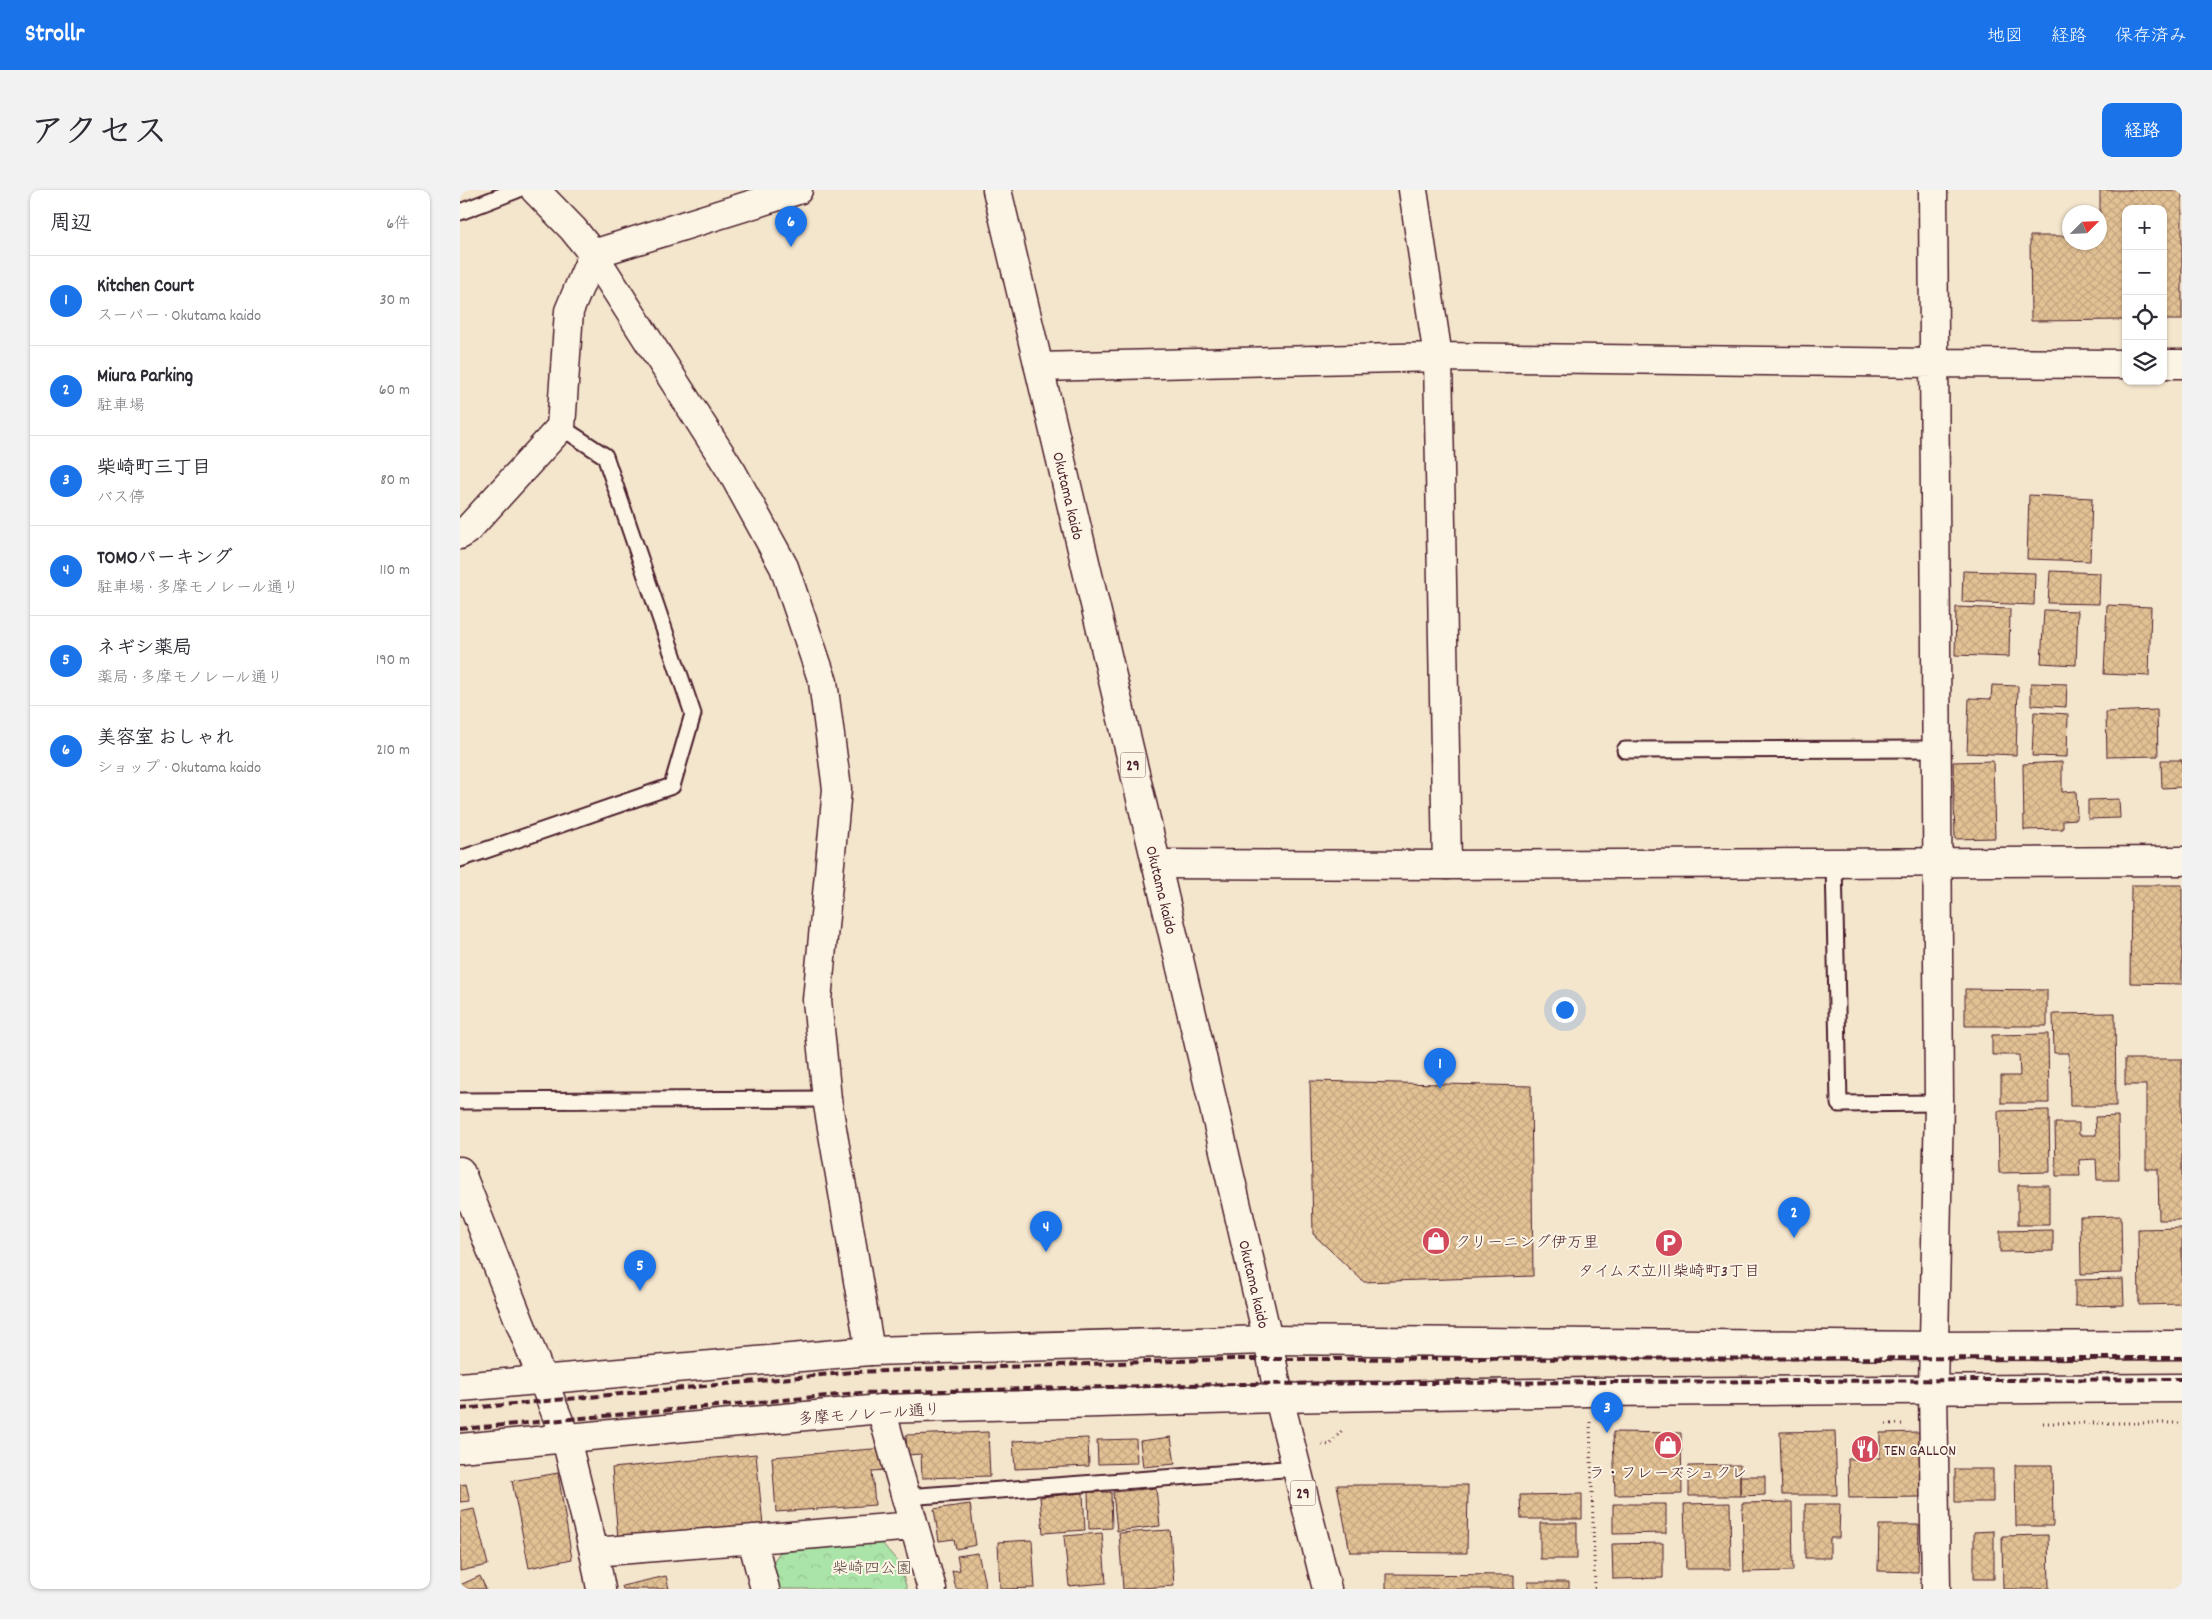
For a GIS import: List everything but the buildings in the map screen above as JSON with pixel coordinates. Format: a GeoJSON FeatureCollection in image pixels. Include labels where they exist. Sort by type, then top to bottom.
{"type":"FeatureCollection","features":[{"type":"Feature","properties":{"kind":"street"},"geometry":{"type":"LineString","coordinates":[[535,190],[573,229],[593,254],[732,472],[784,567],[823,682],[837,789],[817,1000],[827,1100],[870,1351]]}},
{"type":"Feature","properties":{"kind":"street"},"geometry":{"type":"LineString","coordinates":[[460,535],[468,529],[561,427],[569,311],[593,254],[798,190]]}},
{"type":"Feature","properties":{"kind":"street","name":"Okutama kaido"},"geometry":{"type":"LineString","coordinates":[[997,190],[1268,1340],[1279,1398],[1326,1589]]}},
{"type":"Feature","properties":{"kind":"street"},"geometry":{"type":"LineString","coordinates":[[1413,190],[1438,357],[1447,865]]}},
{"type":"Feature","properties":{"kind":"street"},"geometry":{"type":"LineString","coordinates":[[1933,190],[1939,1103],[1933,1389],[1936,1589]]}},
{"type":"Feature","properties":{"kind":"street"},"geometry":{"type":"LineString","coordinates":[[1039,368],[1438,357],[1933,364],[2122,364]]}},
{"type":"Feature","properties":{"kind":"street"},"geometry":{"type":"LineString","coordinates":[[2167,364],[2182,364]]}},
{"type":"Feature","properties":{"kind":"street"},"geometry":{"type":"LineString","coordinates":[[1156,864],[1447,865],[2182,861]]}},
{"type":"Feature","properties":{"kind":"street"},"geometry":{"type":"LineString","coordinates":[[460,1171],[566,1439],[594,1552],[601,1589]]}},
{"type":"Feature","properties":{"kind":"street"},"geometry":{"type":"LineString","coordinates":[[460,1387],[543,1378],[870,1351],[1268,1340],[1934,1346],[2182,1345]]}},
{"type":"Feature","properties":{"kind":"street","name":"多摩モノレール通り"},"geometry":{"type":"LineString","coordinates":[[460,1448],[881,1409],[1589,1392],[2182,1388]]}},
{"type":"Feature","properties":{"kind":"street"},"geometry":{"type":"LineString","coordinates":[[881,1409],[932,1589]]}},
{"type":"Feature","properties":{"kind":"street"},"geometry":{"type":"LineString","coordinates":[[594,1552],[914,1526]]}},
{"type":"Feature","properties":{"kind":"street"},"geometry":{"type":"LineString","coordinates":[[752,1539],[766,1589]]}},
{"type":"Feature","properties":{"kind":"lane"},"geometry":{"type":"LineString","coordinates":[[460,212],[517,190]]}},
{"type":"Feature","properties":{"kind":"lane"},"geometry":{"type":"LineString","coordinates":[[460,859],[672,786],[693,714],[605,456],[561,427]]}},
{"type":"Feature","properties":{"kind":"lane"},"geometry":{"type":"LineString","coordinates":[[1625,750],[1936,749]]}},
{"type":"Feature","properties":{"kind":"lane"},"geometry":{"type":"LineString","coordinates":[[1834,862],[1839,1104],[1939,1103]]}},
{"type":"Feature","properties":{"kind":"lane"},"geometry":{"type":"LineString","coordinates":[[460,1101],[827,1100]]}},
{"type":"Feature","properties":{"kind":"lane"},"geometry":{"type":"LineString","coordinates":[[906,1497],[1297,1468]]}},
{"type":"Feature","properties":{"kind":"path"},"geometry":{"type":"LineString","coordinates":[[1589,1392],[1595,1589]]}},
{"type":"Feature","properties":{"kind":"green space","name":"柴崎四公園"},"geometry":{"type":"Polygon","coordinates":[[[882,1543],[899,1563],[907,1589],[780,1589],[773,1562],[780,1552],[882,1543]]]}},
{"type":"Feature","properties":{"kind":"railway"},"geometry":{"type":"LineString","coordinates":[[460,1409],[854,1372],[1234,1359],[2182,1358]]}},
{"type":"Feature","properties":{"kind":"railway"},"geometry":{"type":"LineString","coordinates":[[460,1429],[860,1393],[1234,1384],[2182,1379]]}},
{"type":"Feature","properties":{"kind":"place","name":"美容室 おしゃれ"},"geometry":{"type":"Point","coordinates":[791,247]}},
{"type":"Feature","properties":{"kind":"place","name":"Kitchen Court"},"geometry":{"type":"Point","coordinates":[1440,1089]}},
{"type":"Feature","properties":{"kind":"place","name":"Miura Parking"},"geometry":{"type":"Point","coordinates":[1794,1238]}},
{"type":"Feature","properties":{"kind":"place","name":"クリーニング伊万里"},"geometry":{"type":"Point","coordinates":[1436,1241]}},
{"type":"Feature","properties":{"kind":"place","name":"タイムズ立川柴崎町3丁目"},"geometry":{"type":"Point","coordinates":[1669,1243]}},
{"type":"Feature","properties":{"kind":"place","name":"TOMOパーキング"},"geometry":{"type":"Point","coordinates":[1046,1252]}},
{"type":"Feature","properties":{"kind":"place","name":"ネギシ薬局"},"geometry":{"type":"Point","coordinates":[640,1291]}},
{"type":"Feature","properties":{"kind":"place","name":"柴崎町三丁目"},"geometry":{"type":"Point","coordinates":[1607,1433]}},
{"type":"Feature","properties":{"kind":"place","name":"ラ・フレーズシュクレ"},"geometry":{"type":"Point","coordinates":[1668,1445]}},
{"type":"Feature","properties":{"kind":"place","name":"TEN GALLON"},"geometry":{"type":"Point","coordinates":[1865,1449]}}]}
